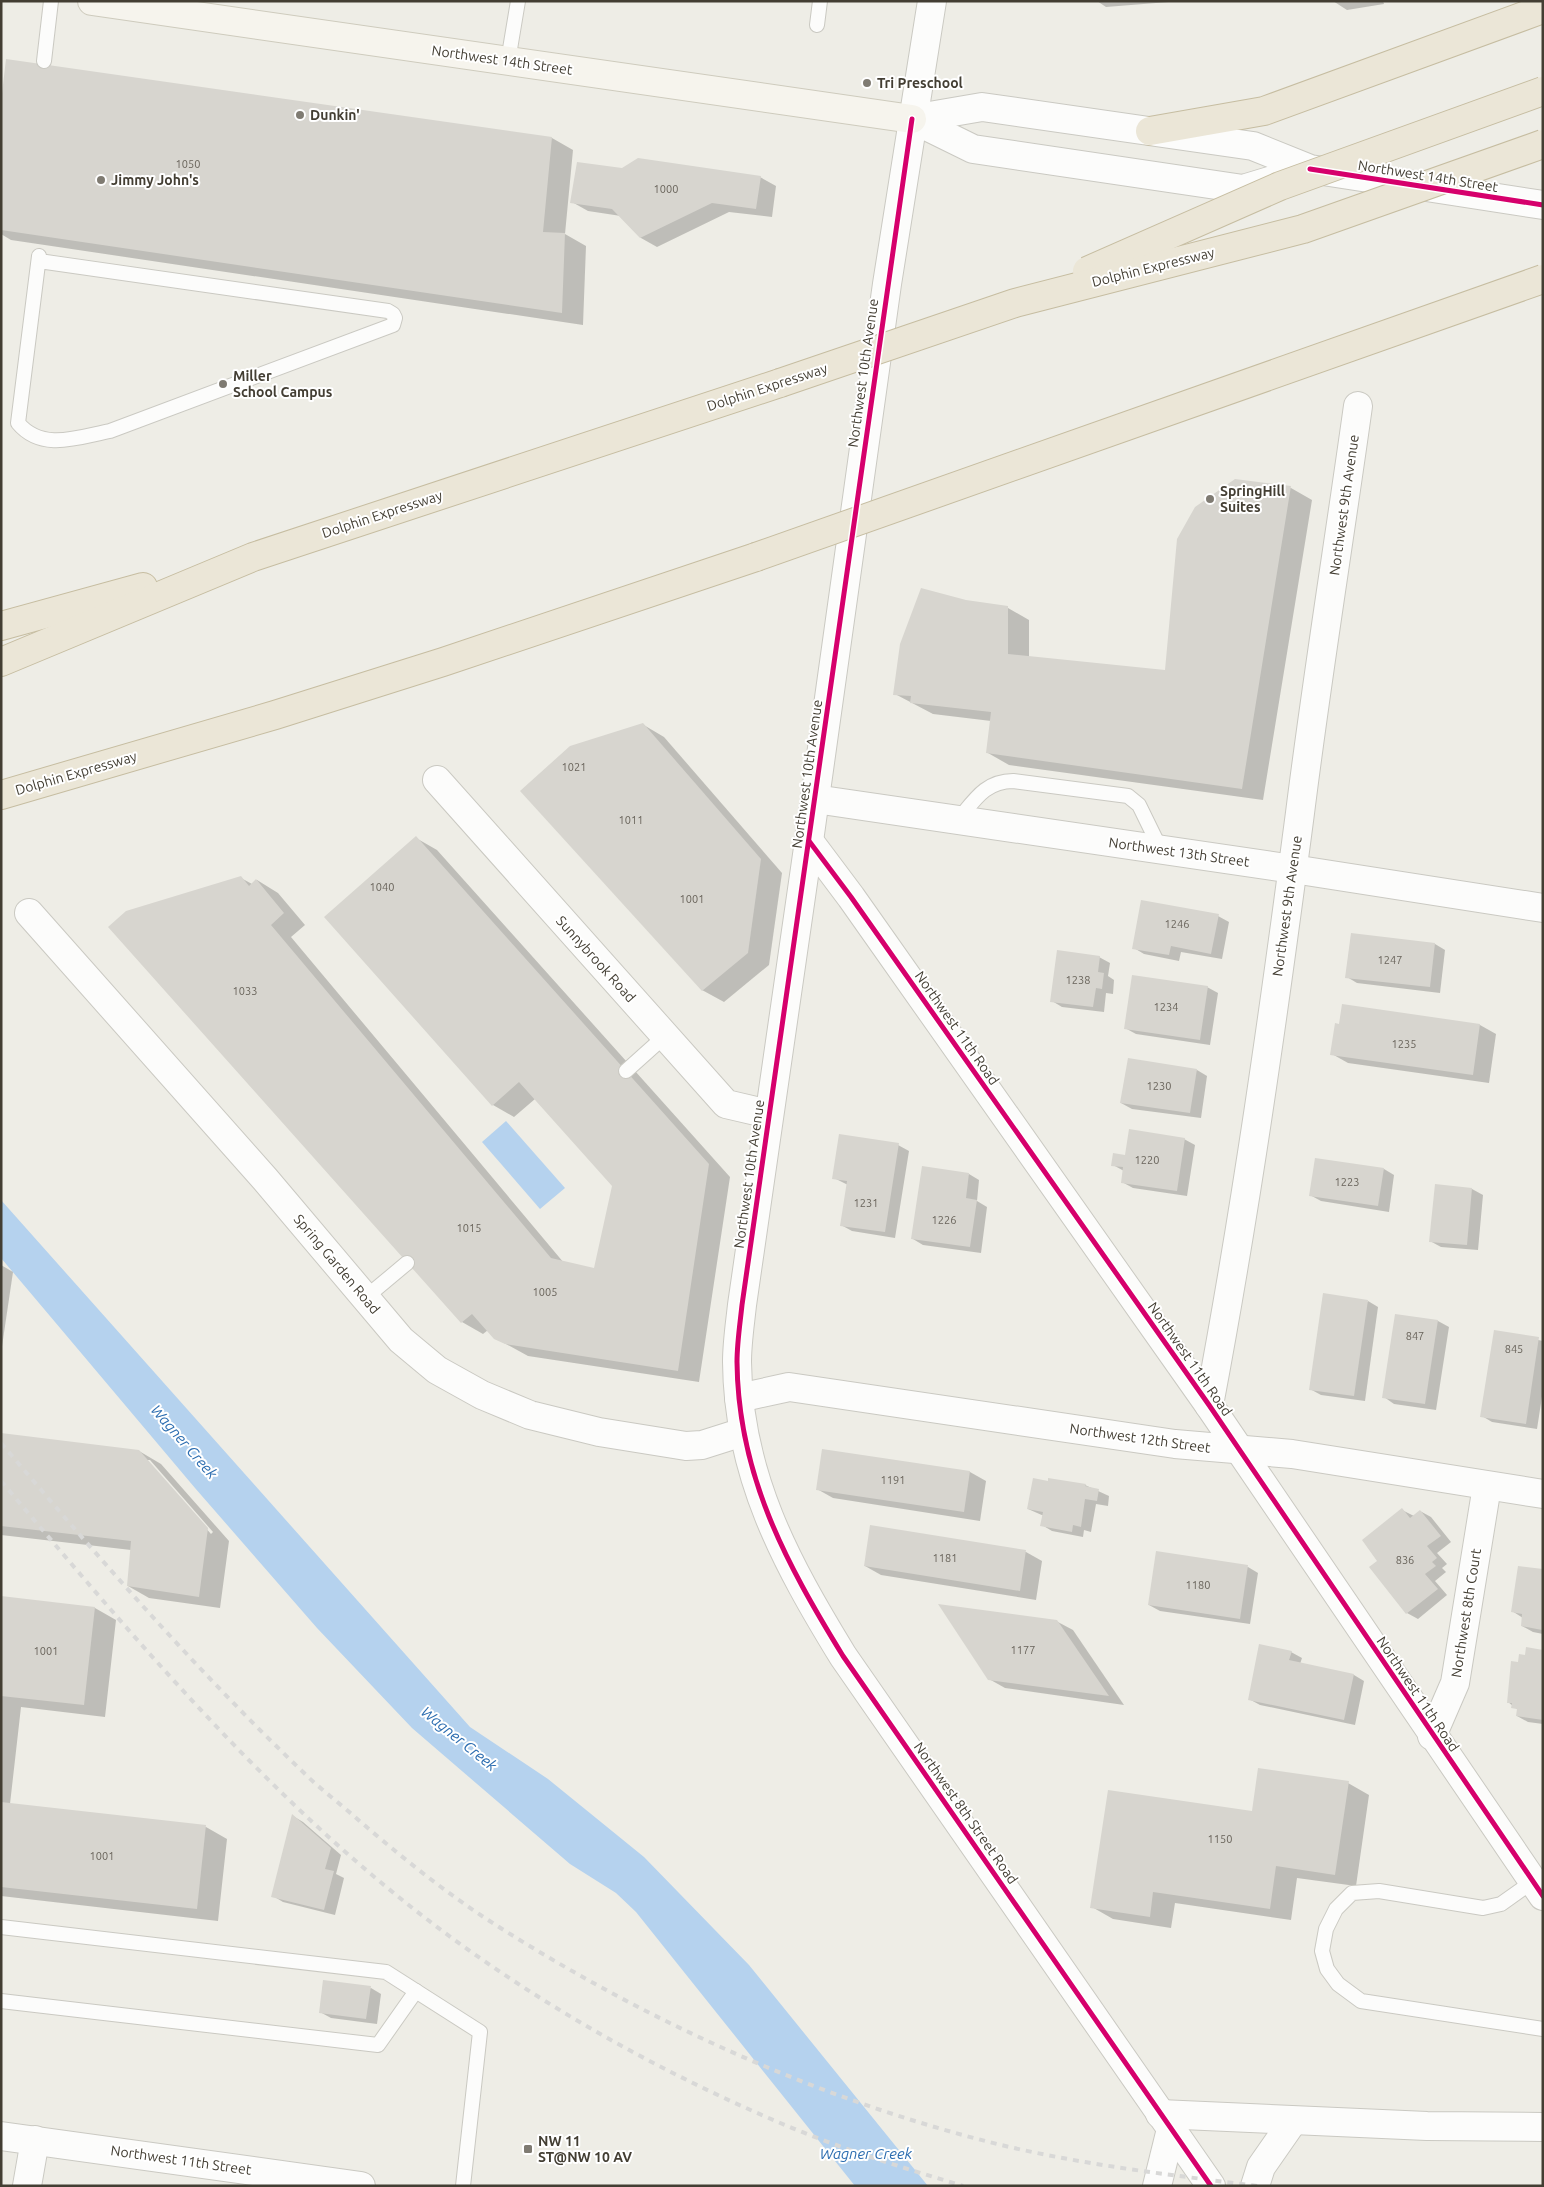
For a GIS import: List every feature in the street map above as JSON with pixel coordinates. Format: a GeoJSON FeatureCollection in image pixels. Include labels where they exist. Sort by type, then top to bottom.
{"type":"FeatureCollection","features":[{"type":"Feature","properties":{"kind":"highway"},"geometry":{"type":"LineString","coordinates":[[1150,131],[1264,111],[1543,9]]}},
{"type":"Feature","properties":{"kind":"highway"},"geometry":{"type":"LineString","coordinates":[[1015,303],[1280,186],[1543,90]]}},
{"type":"Feature","properties":{"kind":"highway","name":"Dolphin Expressway"},"geometry":{"type":"LineString","coordinates":[[1,662],[253,557],[780,383],[1015,303],[1303,229],[1543,144]]}},
{"type":"Feature","properties":{"kind":"highway","name":"Dolphin Expressway"},"geometry":{"type":"LineString","coordinates":[[1,795],[434,665],[756,557],[1543,279]]}},
{"type":"Feature","properties":{"kind":"highway"},"geometry":{"type":"LineString","coordinates":[[1,626],[253,557]]}},
{"type":"Feature","properties":{"kind":"main road","name":"Northwest 14th Street"},"geometry":{"type":"LineString","coordinates":[[108,2],[912,119]]}},
{"type":"Feature","properties":{"kind":"street","name":"Northwest 10th Avenue"},"geometry":{"type":"LineString","coordinates":[[743,1432],[737,1361],[742,1305],[912,119],[932,1]]}},
{"type":"Feature","properties":{"kind":"street","name":"Northwest 14th Street"},"geometry":{"type":"LineString","coordinates":[[912,119],[982,107],[1253,146],[1310,169],[1543,205]]}},
{"type":"Feature","properties":{"kind":"street","name":"Northwest 14th Street"},"geometry":{"type":"LineString","coordinates":[[912,119],[973,149],[1243,190],[1310,169]]}},
{"type":"Feature","properties":{"kind":"street","name":"Northwest 9th Avenue"},"geometry":{"type":"LineString","coordinates":[[1208,1405],[1225,1318],[1293,869],[1358,406]]}},
{"type":"Feature","properties":{"kind":"street","name":"Sunnybrook Road"},"geometry":{"type":"LineString","coordinates":[[437,780],[726,1104],[769,1114]]}},
{"type":"Feature","properties":{"kind":"street","name":"Northwest 13th Street"},"geometry":{"type":"LineString","coordinates":[[815,799],[1293,869],[1543,908]]}},
{"type":"Feature","properties":{"kind":"street","name":"Northwest 11th Road"},"geometry":{"type":"LineString","coordinates":[[809,841],[857,905],[1240,1451],[1537,1889]]}},
{"type":"Feature","properties":{"kind":"street","name":"Spring Garden Road"},"geometry":{"type":"LineString","coordinates":[[28,913],[266,1180],[401,1340],[437,1370],[482,1395],[530,1415],[599,1432],[686,1446],[702,1445],[743,1432]]}},
{"type":"Feature","properties":{"kind":"street","name":"Northwest 12th Street"},"geometry":{"type":"LineString","coordinates":[[739,1398],[789,1387],[1175,1444],[1292,1454],[1543,1494]]}},
{"type":"Feature","properties":{"kind":"street","name":"Northwest 8th Street Road"},"geometry":{"type":"LineString","coordinates":[[743,1432],[753,1475],[771,1525],[809,1601],[849,1664],[1211,2186]]}},
{"type":"Feature","properties":{"kind":"street","name":"Northwest 8th Court"},"geometry":{"type":"LineString","coordinates":[[1432,1736],[1455,1683],[1487,1486]]}},
{"type":"Feature","properties":{"kind":"street"},"geometry":{"type":"LineString","coordinates":[[1255,2186],[1261,2167],[1294,2121]]}},
{"type":"Feature","properties":{"kind":"street"},"geometry":{"type":"LineString","coordinates":[[1157,2186],[1166,2122],[1294,2121],[1543,2128]]}},
{"type":"Feature","properties":{"kind":"street","name":"Northwest 11th Street"},"geometry":{"type":"LineString","coordinates":[[1,2136],[361,2186]]}},
{"type":"Feature","properties":{"kind":"street"},"geometry":{"type":"LineString","coordinates":[[27,2186],[35,2140]]}},
{"type":"Feature","properties":{"kind":"lane"},"geometry":{"type":"LineString","coordinates":[[44,61],[51,1]]}},
{"type":"Feature","properties":{"kind":"lane"},"geometry":{"type":"LineString","coordinates":[[508,60],[518,1]]}},
{"type":"Feature","properties":{"kind":"lane"},"geometry":{"type":"LineString","coordinates":[[817,25],[820,1]]}},
{"type":"Feature","properties":{"kind":"lane"},"geometry":{"type":"LineString","coordinates":[[39,258],[388,311],[395,318],[393,325],[110,431],[63,440],[44,439],[27,434],[18,423],[39,258]]}},
{"type":"Feature","properties":{"kind":"lane"},"geometry":{"type":"LineString","coordinates":[[958,820],[976,798],[992,785],[1001,781],[1128,796],[1139,805],[1161,850]]}},
{"type":"Feature","properties":{"kind":"lane"},"geometry":{"type":"LineString","coordinates":[[626,1071],[665,1036]]}},
{"type":"Feature","properties":{"kind":"lane"},"geometry":{"type":"LineString","coordinates":[[365,1298],[407,1263]]}},
{"type":"Feature","properties":{"kind":"lane"},"geometry":{"type":"LineString","coordinates":[[1537,1889],[1501,1904],[1483,1908],[1379,1891],[1352,1893],[1336,1909],[1326,1929],[1322,1951],[1327,1968],[1338,1984],[1361,2001],[1543,2029]]}},
{"type":"Feature","properties":{"kind":"lane"},"geometry":{"type":"LineString","coordinates":[[1,1927],[386,1972],[480,2032],[463,2186]]}},
{"type":"Feature","properties":{"kind":"lane"},"geometry":{"type":"LineString","coordinates":[[1,2001],[378,2045],[416,1991]]}},
{"type":"Feature","properties":{"kind":"water"},"geometry":{"type":"Polygon","coordinates":[[[506,1121],[565,1188],[540,1209],[482,1142],[506,1121]]]}},
{"type":"Feature","properties":{"kind":"water","name":"Wagner Creek"},"geometry":{"type":"Polygon","coordinates":[[[1,1200],[470,1727],[548,1779],[644,1857],[749,1965],[928,2186],[855,2186],[636,1912],[616,1893],[570,1864],[412,1728],[317,1628],[195,1488],[1,1258],[1,1200]]]}},
{"type":"Feature","properties":{"kind":"building"},"geometry":{"type":"Polygon","coordinates":[[[6,59],[552,137],[543,232],[565,233],[562,313],[1,230],[1,102],[6,59]]]}},
{"type":"Feature","properties":{"kind":"building"},"geometry":{"type":"Polygon","coordinates":[[[638,158],[761,176],[756,209],[712,203],[640,238],[612,209],[570,203],[577,162],[622,168],[638,158]]]}},
{"type":"Feature","properties":{"kind":"building"},"geometry":{"type":"Polygon","coordinates":[[[1235,479],[1291,486],[1242,789],[986,753],[991,712],[910,703],[911,696],[893,695],[900,644],[921,588],[966,600],[1008,606],[1008,654],[1165,670],[1177,539],[1195,507],[1235,479]]]}},
{"type":"Feature","properties":{"kind":"building"},"geometry":{"type":"Polygon","coordinates":[[[643,723],[761,859],[748,953],[702,991],[520,791],[570,746],[643,723]]]}},
{"type":"Feature","properties":{"kind":"building"},"geometry":{"type":"Polygon","coordinates":[[[416,836],[709,1164],[678,1371],[505,1344],[494,1339],[472,1314],[461,1323],[108,927],[126,911],[241,876],[249,886],[256,879],[284,913],[271,925],[551,1258],[594,1268],[612,1186],[519,1082],[492,1106],[324,917],[416,836]]]}},
{"type":"Feature","properties":{"kind":"building"},"geometry":{"type":"Polygon","coordinates":[[[1141,900],[1219,914],[1211,954],[1171,946],[1169,955],[1132,949],[1141,900]]]}},
{"type":"Feature","properties":{"kind":"building"},"geometry":{"type":"Polygon","coordinates":[[[1351,933],[1435,943],[1430,987],[1345,978],[1351,933]]]}},
{"type":"Feature","properties":{"kind":"building"},"geometry":{"type":"Polygon","coordinates":[[[1057,950],[1100,956],[1098,972],[1104,973],[1102,989],[1096,988],[1093,1007],[1050,1002],[1057,950]]]}},
{"type":"Feature","properties":{"kind":"building"},"geometry":{"type":"Polygon","coordinates":[[[1132,975],[1208,986],[1200,1040],[1124,1029],[1132,975]]]}},
{"type":"Feature","properties":{"kind":"building"},"geometry":{"type":"Polygon","coordinates":[[[1342,1004],[1480,1024],[1473,1075],[1330,1055],[1335,1023],[1339,1024],[1342,1004]]]}},
{"type":"Feature","properties":{"kind":"building"},"geometry":{"type":"Polygon","coordinates":[[[1128,1058],[1197,1069],[1190,1113],[1120,1103],[1128,1058]]]}},
{"type":"Feature","properties":{"kind":"building"},"geometry":{"type":"Polygon","coordinates":[[[1129,1129],[1185,1138],[1177,1191],[1121,1183],[1123,1167],[1111,1166],[1113,1153],[1125,1155],[1129,1129]]]}},
{"type":"Feature","properties":{"kind":"building"},"geometry":{"type":"Polygon","coordinates":[[[839,1134],[899,1143],[885,1232],[840,1226],[847,1181],[832,1179],[839,1134]]]}},
{"type":"Feature","properties":{"kind":"building"},"geometry":{"type":"Polygon","coordinates":[[[1315,1158],[1384,1168],[1378,1206],[1309,1196],[1315,1158]]]}},
{"type":"Feature","properties":{"kind":"building"},"geometry":{"type":"Polygon","coordinates":[[[922,1166],[969,1173],[966,1198],[977,1200],[970,1247],[911,1239],[922,1166]]]}},
{"type":"Feature","properties":{"kind":"building"},"geometry":{"type":"Polygon","coordinates":[[[1435,1184],[1472,1188],[1467,1245],[1429,1242],[1435,1184]]]}},
{"type":"Feature","properties":{"kind":"building"},"geometry":{"type":"Polygon","coordinates":[[[1323,1293],[1368,1300],[1354,1396],[1309,1390],[1323,1293]]]}},
{"type":"Feature","properties":{"kind":"building"},"geometry":{"type":"Polygon","coordinates":[[[1395,1314],[1438,1320],[1425,1404],[1382,1398],[1395,1314]]]}},
{"type":"Feature","properties":{"kind":"building"},"geometry":{"type":"Polygon","coordinates":[[[1494,1330],[1539,1337],[1526,1424],[1480,1417],[1494,1330]]]}},
{"type":"Feature","properties":{"kind":"building"},"geometry":{"type":"Polygon","coordinates":[[[1,1433],[139,1450],[208,1528],[199,1597],[127,1586],[131,1541],[1,1526],[1,1433]]]}},
{"type":"Feature","properties":{"kind":"building"},"geometry":{"type":"Polygon","coordinates":[[[822,1449],[970,1471],[964,1512],[816,1490],[822,1449]]]}},
{"type":"Feature","properties":{"kind":"building"},"geometry":{"type":"Polygon","coordinates":[[[1033,1478],[1048,1481],[1048,1478],[1086,1484],[1085,1486],[1099,1489],[1097,1501],[1085,1499],[1081,1527],[1073,1525],[1072,1532],[1040,1526],[1043,1512],[1027,1509],[1033,1478]]]}},
{"type":"Feature","properties":{"kind":"building"},"geometry":{"type":"Polygon","coordinates":[[[1402,1508],[1410,1518],[1420,1510],[1441,1536],[1427,1546],[1437,1558],[1432,1562],[1436,1566],[1425,1574],[1438,1589],[1406,1614],[1369,1567],[1377,1561],[1362,1540],[1402,1508]]]}},
{"type":"Feature","properties":{"kind":"building"},"geometry":{"type":"Polygon","coordinates":[[[870,1525],[1026,1550],[1020,1591],[864,1566],[870,1525]]]}},
{"type":"Feature","properties":{"kind":"building"},"geometry":{"type":"Polygon","coordinates":[[[1156,1551],[1248,1565],[1240,1619],[1148,1605],[1156,1551]]]}},
{"type":"Feature","properties":{"kind":"building"},"geometry":{"type":"Polygon","coordinates":[[[1518,1566],[1543,1569],[1542,1630],[1521,1626],[1522,1614],[1511,1612],[1518,1566]]]}},
{"type":"Feature","properties":{"kind":"building"},"geometry":{"type":"Polygon","coordinates":[[[1,1596],[95,1607],[84,1705],[1,1696],[1,1596]]]}},
{"type":"Feature","properties":{"kind":"building"},"geometry":{"type":"Polygon","coordinates":[[[938,1604],[1057,1620],[1109,1696],[988,1680],[938,1604]]]}},
{"type":"Feature","properties":{"kind":"building"},"geometry":{"type":"Polygon","coordinates":[[[1259,1644],[1292,1651],[1289,1660],[1354,1674],[1344,1720],[1248,1700],[1259,1644]]]}},
{"type":"Feature","properties":{"kind":"building"},"geometry":{"type":"Polygon","coordinates":[[[1526,1647],[1543,1650],[1543,1720],[1516,1716],[1517,1709],[1511,1708],[1512,1703],[1507,1703],[1511,1661],[1518,1662],[1519,1654],[1525,1655],[1526,1647]]]}},
{"type":"Feature","properties":{"kind":"building"},"geometry":{"type":"Polygon","coordinates":[[[1258,1768],[1349,1781],[1335,1875],[1276,1866],[1270,1909],[1153,1892],[1150,1917],[1090,1908],[1108,1790],[1252,1811],[1258,1768]]]}},
{"type":"Feature","properties":{"kind":"building"},"geometry":{"type":"Polygon","coordinates":[[[1,1802],[206,1825],[197,1909],[1,1887],[1,1802]]]}},
{"type":"Feature","properties":{"kind":"building"},"geometry":{"type":"Polygon","coordinates":[[[292,1814],[331,1848],[325,1869],[334,1871],[324,1910],[271,1897],[292,1814]]]}},
{"type":"Feature","properties":{"kind":"building"},"geometry":{"type":"Polygon","coordinates":[[[323,1980],[371,1986],[366,2019],[319,2013],[323,1980]]]}},
{"type":"Feature","properties":{"kind":"railway"},"geometry":{"type":"LineString","coordinates":[[1,1443],[186,1653],[309,1778],[425,1875],[480,1915],[557,1962],[677,2027],[739,2055],[802,2082],[931,2126],[997,2144],[1062,2158],[1127,2169],[1258,2186]]}},
{"type":"Feature","properties":{"kind":"railway"},"geometry":{"type":"LineString","coordinates":[[1,1481],[135,1637],[228,1739],[326,1835],[423,1917],[519,1984],[569,2016],[672,2073],[778,2122],[847,2149],[963,2186]]}},
{"type":"Feature","properties":{"kind":"cycle path"},"geometry":{"type":"LineString","coordinates":[[912,119],[742,1305],[737,1355],[740,1403],[746,1443],[756,1480],[769,1516],[803,1587],[843,1656],[1211,2186]]}},
{"type":"Feature","properties":{"kind":"cycle path"},"geometry":{"type":"LineString","coordinates":[[1310,169],[1543,205]]}},
{"type":"Feature","properties":{"kind":"cycle path"},"geometry":{"type":"LineString","coordinates":[[809,841],[851,897],[1209,1405],[1543,1896]]}},
{"type":"Feature","properties":{"kind":"place","name":"Tri Preschool"},"geometry":{"type":"Point","coordinates":[867,83]}},
{"type":"Feature","properties":{"kind":"place","name":"Dunkin'"},"geometry":{"type":"Point","coordinates":[300,115]}},
{"type":"Feature","properties":{"kind":"place","name":"Jimmy John's"},"geometry":{"type":"Point","coordinates":[101,180]}},
{"type":"Feature","properties":{"kind":"place","name":"Miller School Campus"},"geometry":{"type":"Point","coordinates":[223,384]}},
{"type":"Feature","properties":{"kind":"place","name":"SpringHill Suites"},"geometry":{"type":"Point","coordinates":[1210,499]}},
{"type":"Feature","properties":{"kind":"place","name":"NW 11 ST@NW 10 AV"},"geometry":{"type":"Point","coordinates":[528,2149]}}]}
